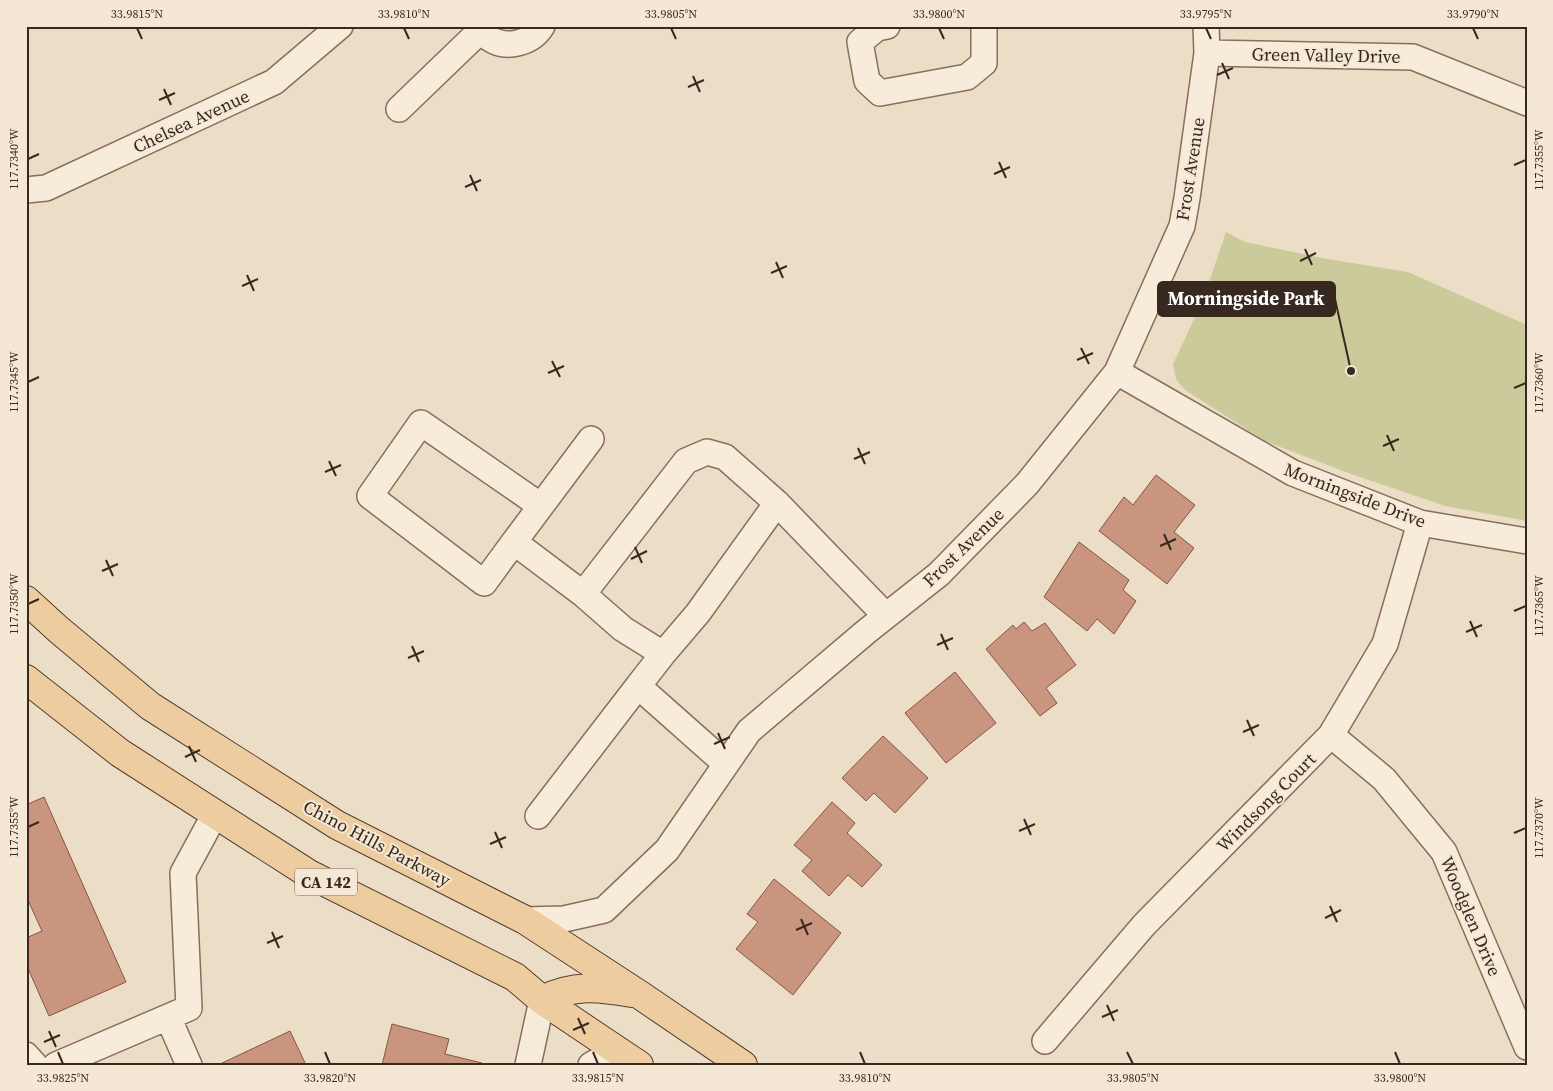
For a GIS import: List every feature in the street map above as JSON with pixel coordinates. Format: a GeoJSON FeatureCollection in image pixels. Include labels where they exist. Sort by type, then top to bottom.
{"type":"FeatureCollection","features":[{"type":"Feature","properties":{"kind":"main road","name":"Chino Hills Parkway"},"geometry":{"type":"LineString","coordinates":[[26,600],[150,706],[337,825],[525,920],[743,1065]]}},
{"type":"Feature","properties":{"kind":"main road","name":"CA 142"},"geometry":{"type":"LineString","coordinates":[[26,679],[120,753],[309,874],[514,977],[542,1000],[628,1058]]}},
{"type":"Feature","properties":{"kind":"main road"},"geometry":{"type":"LineString","coordinates":[[542,1000],[558,992],[590,988],[640,995]]}},
{"type":"Feature","properties":{"kind":"street","name":"Chelsea Avenue"},"geometry":{"type":"LineString","coordinates":[[26,190],[46,188],[274,82],[340,26]]}},
{"type":"Feature","properties":{"kind":"street"},"geometry":{"type":"LineString","coordinates":[[400,109],[480,28],[490,38],[507,44],[524,42],[539,32],[542,26]]}},
{"type":"Feature","properties":{"kind":"street"},"geometry":{"type":"LineString","coordinates":[[886,26],[878,28],[860,42],[867,81],[880,93],[967,77],[984,63],[984,26]]}},
{"type":"Feature","properties":{"kind":"street","name":"Frost Avenue"},"geometry":{"type":"LineString","coordinates":[[525,920],[564,919],[604,910],[667,850],[749,731],[939,574],[1027,484],[1117,372],[1182,226],[1188,198],[1207,53],[1206,26]]}},
{"type":"Feature","properties":{"kind":"street","name":"Green Valley Drive"},"geometry":{"type":"LineString","coordinates":[[1207,53],[1413,57],[1527,103]]}},
{"type":"Feature","properties":{"kind":"street","name":"Morningside Drive"},"geometry":{"type":"LineString","coordinates":[[1117,372],[1293,473],[1420,523],[1527,541]]}},
{"type":"Feature","properties":{"kind":"street"},"geometry":{"type":"LineString","coordinates":[[541,506],[421,423],[370,496],[484,583],[514,542],[541,506],[591,438]]}},
{"type":"Feature","properties":{"kind":"street"},"geometry":{"type":"LineString","coordinates":[[583,594],[686,461],[707,452],[725,457],[777,503],[886,616]]}},
{"type":"Feature","properties":{"kind":"street"},"geometry":{"type":"LineString","coordinates":[[538,816],[663,654],[698,613],[777,503]]}},
{"type":"Feature","properties":{"kind":"street","name":"Windsong Court"},"geometry":{"type":"LineString","coordinates":[[1045,1041],[1144,925],[1331,735],[1385,644],[1420,523]]}},
{"type":"Feature","properties":{"kind":"street"},"geometry":{"type":"LineString","coordinates":[[514,542],[583,594],[623,629],[663,654]]}},
{"type":"Feature","properties":{"kind":"street"},"geometry":{"type":"LineString","coordinates":[[638,686],[726,764]]}},
{"type":"Feature","properties":{"kind":"street","name":"Woodglen Drive"},"geometry":{"type":"LineString","coordinates":[[1331,735],[1384,779],[1444,852],[1527,1047]]}},
{"type":"Feature","properties":{"kind":"street"},"geometry":{"type":"LineString","coordinates":[[56,1065],[189,1008],[183,873],[215,814]]}},
{"type":"Feature","properties":{"kind":"street"},"geometry":{"type":"LineString","coordinates":[[528,1065],[542,1000]]}},
{"type":"Feature","properties":{"kind":"street"},"geometry":{"type":"LineString","coordinates":[[168,1017],[189,1065]]}},
{"type":"Feature","properties":{"kind":"street"},"geometry":{"type":"LineString","coordinates":[[26,1056],[35,1065]]}},
{"type":"Feature","properties":{"kind":"street"},"geometry":{"type":"LineString","coordinates":[[591,1065],[628,1058]]}},
{"type":"Feature","properties":{"kind":"green space"},"geometry":{"type":"Polygon","coordinates":[[[1226,232],[1245,242],[1327,259],[1408,272],[1527,325],[1527,521],[1445,506],[1351,474],[1265,441],[1185,390],[1176,379],[1173,364],[1203,300],[1226,232]]]}},
{"type":"Feature","properties":{"kind":"building"},"geometry":{"type":"Polygon","coordinates":[[[1156,475],[1195,505],[1174,532],[1194,548],[1167,584],[1099,531],[1124,497],[1133,505],[1156,475]]]}},
{"type":"Feature","properties":{"kind":"building"},"geometry":{"type":"Polygon","coordinates":[[[1079,542],[1129,580],[1123,590],[1136,601],[1114,634],[1097,619],[1087,631],[1044,597],[1079,542]]]}},
{"type":"Feature","properties":{"kind":"building"},"geometry":{"type":"Polygon","coordinates":[[[1024,622],[1032,631],[1045,623],[1076,665],[1046,688],[1057,703],[1040,716],[986,649],[1013,625],[1016,629],[1024,622]]]}},
{"type":"Feature","properties":{"kind":"building"},"geometry":{"type":"Polygon","coordinates":[[[955,672],[996,723],[946,763],[905,713],[955,672]]]}},
{"type":"Feature","properties":{"kind":"building"},"geometry":{"type":"Polygon","coordinates":[[[883,736],[928,778],[895,813],[874,793],[866,801],[842,778],[883,736]]]}},
{"type":"Feature","properties":{"kind":"building"},"geometry":{"type":"Polygon","coordinates":[[[44,797],[126,982],[49,1016],[26,964],[26,938],[42,931],[26,896],[26,805],[44,797]]]}},
{"type":"Feature","properties":{"kind":"building"},"geometry":{"type":"Polygon","coordinates":[[[832,802],[855,823],[847,833],[882,865],[862,887],[848,875],[829,896],[802,871],[812,860],[794,845],[832,802]]]}},
{"type":"Feature","properties":{"kind":"building"},"geometry":{"type":"Polygon","coordinates":[[[774,879],[841,933],[793,995],[736,949],[758,922],[747,914],[774,879]]]}},
{"type":"Feature","properties":{"kind":"building"},"geometry":{"type":"Polygon","coordinates":[[[392,1024],[449,1039],[445,1054],[482,1063],[481,1065],[382,1065],[392,1024]]]}},
{"type":"Feature","properties":{"kind":"building"},"geometry":{"type":"Polygon","coordinates":[[[290,1031],[306,1065],[218,1065],[290,1031]]]}},
{"type":"Feature","properties":{"kind":"place","name":"Morningside Park"},"geometry":{"type":"Point","coordinates":[1351,371]}}]}
